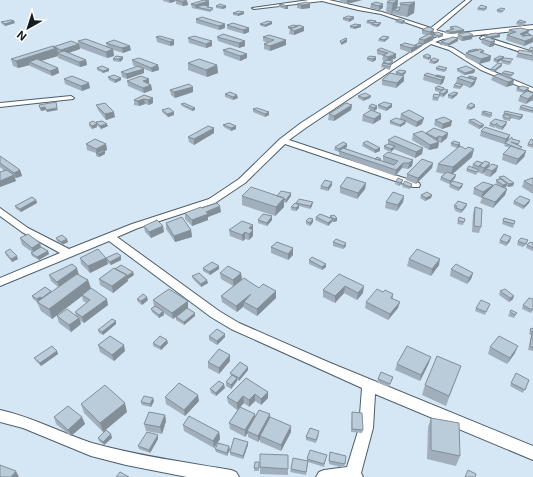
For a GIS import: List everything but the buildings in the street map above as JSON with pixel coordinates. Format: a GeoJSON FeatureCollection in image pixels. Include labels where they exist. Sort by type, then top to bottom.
{"type":"FeatureCollection","features":[{"type":"Feature","properties":{"kind":"street"},"geometry":{"type":"LineString","coordinates":[[287,0],[297,2]]}},
{"type":"Feature","properties":{"kind":"street"},"geometry":{"type":"LineString","coordinates":[[254,8],[319,0]]}},
{"type":"Feature","properties":{"kind":"street"},"geometry":{"type":"LineString","coordinates":[[324,0],[358,9],[382,13],[451,37]]}},
{"type":"Feature","properties":{"kind":"street"},"geometry":{"type":"LineString","coordinates":[[432,30],[469,0]]}},
{"type":"Feature","properties":{"kind":"street"},"geometry":{"type":"LineString","coordinates":[[0,282],[109,236],[212,201],[242,181],[283,141],[343,98],[430,42],[451,37],[533,27]]}},
{"type":"Feature","properties":{"kind":"street"},"geometry":{"type":"LineString","coordinates":[[472,34],[533,54]]}},
{"type":"Feature","properties":{"kind":"street"},"geometry":{"type":"LineString","coordinates":[[430,42],[451,49],[483,69],[533,90]]}},
{"type":"Feature","properties":{"kind":"street"},"geometry":{"type":"LineString","coordinates":[[0,105],[70,98]]}},
{"type":"Feature","properties":{"kind":"street"},"geometry":{"type":"LineString","coordinates":[[283,141],[416,185]]}},
{"type":"Feature","properties":{"kind":"street"},"geometry":{"type":"LineString","coordinates":[[0,211],[25,230],[68,253]]}},
{"type":"Feature","properties":{"kind":"street"},"geometry":{"type":"LineString","coordinates":[[109,236],[226,321],[308,360],[533,453]]}},
{"type":"Feature","properties":{"kind":"street"},"geometry":{"type":"LineString","coordinates":[[324,477],[354,475],[366,428],[369,385]]}},
{"type":"Feature","properties":{"kind":"street"},"geometry":{"type":"LineString","coordinates":[[0,416],[21,422],[90,449],[121,458],[231,477]]}}]}
